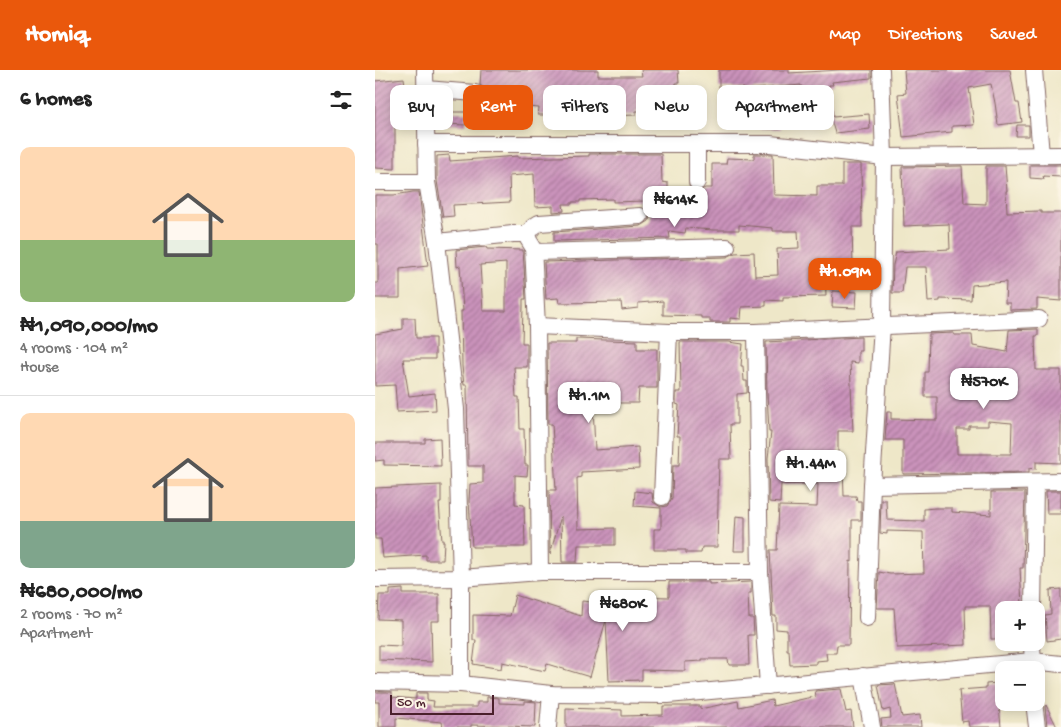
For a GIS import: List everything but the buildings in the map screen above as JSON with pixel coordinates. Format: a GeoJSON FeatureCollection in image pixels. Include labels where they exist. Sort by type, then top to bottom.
{"type":"FeatureCollection","features":[{"type":"Feature","properties":{"kind":"street"},"geometry":{"type":"LineString","coordinates":[[425,70],[426,85]]}},
{"type":"Feature","properties":{"kind":"street"},"geometry":{"type":"LineString","coordinates":[[867,618],[872,485],[882,325],[884,157],[881,70]]}},
{"type":"Feature","properties":{"kind":"street"},"geometry":{"type":"LineString","coordinates":[[1034,70],[1041,155]]}},
{"type":"Feature","properties":{"kind":"street"},"geometry":{"type":"LineString","coordinates":[[425,130],[427,182],[437,242],[456,410],[461,578],[461,684]]}},
{"type":"Feature","properties":{"kind":"street"},"geometry":{"type":"LineString","coordinates":[[425,144],[770,144],[884,157],[1061,155]]}},
{"type":"Feature","properties":{"kind":"street"},"geometry":{"type":"LineString","coordinates":[[697,144],[697,182]]}},
{"type":"Feature","properties":{"kind":"street"},"geometry":{"type":"LineString","coordinates":[[375,182],[427,182]]}},
{"type":"Feature","properties":{"kind":"street"},"geometry":{"type":"LineString","coordinates":[[437,242],[527,234],[539,223],[640,216]]}},
{"type":"Feature","properties":{"kind":"street"},"geometry":{"type":"LineString","coordinates":[[527,234],[534,252],[537,326],[540,572]]}},
{"type":"Feature","properties":{"kind":"street"},"geometry":{"type":"LineString","coordinates":[[534,252],[727,247]]}},
{"type":"Feature","properties":{"kind":"street"},"geometry":{"type":"LineString","coordinates":[[537,326],[669,332],[756,332],[1039,319]]}},
{"type":"Feature","properties":{"kind":"street"},"geometry":{"type":"LineString","coordinates":[[661,497],[669,332]]}},
{"type":"Feature","properties":{"kind":"street"},"geometry":{"type":"LineString","coordinates":[[756,332],[760,572],[768,686]]}},
{"type":"Feature","properties":{"kind":"street"},"geometry":{"type":"LineString","coordinates":[[872,485],[1061,482]]}},
{"type":"Feature","properties":{"kind":"street"},"geometry":{"type":"LineString","coordinates":[[1033,601],[1035,483]]}},
{"type":"Feature","properties":{"kind":"street"},"geometry":{"type":"LineString","coordinates":[[375,579],[461,578],[540,572],[760,572]]}},
{"type":"Feature","properties":{"kind":"street"},"geometry":{"type":"LineString","coordinates":[[1045,665],[1061,664]]}},
{"type":"Feature","properties":{"kind":"street"},"geometry":{"type":"LineString","coordinates":[[375,682],[461,684],[551,694],[668,695],[863,676],[995,668]]}},
{"type":"Feature","properties":{"kind":"street"},"geometry":{"type":"LineString","coordinates":[[863,676],[872,727]]}},
{"type":"Feature","properties":{"kind":"street"},"geometry":{"type":"LineString","coordinates":[[548,727],[551,694]]}},
{"type":"Feature","properties":{"kind":"street"},"geometry":{"type":"LineString","coordinates":[[1035,711],[1037,727]]}}]}
